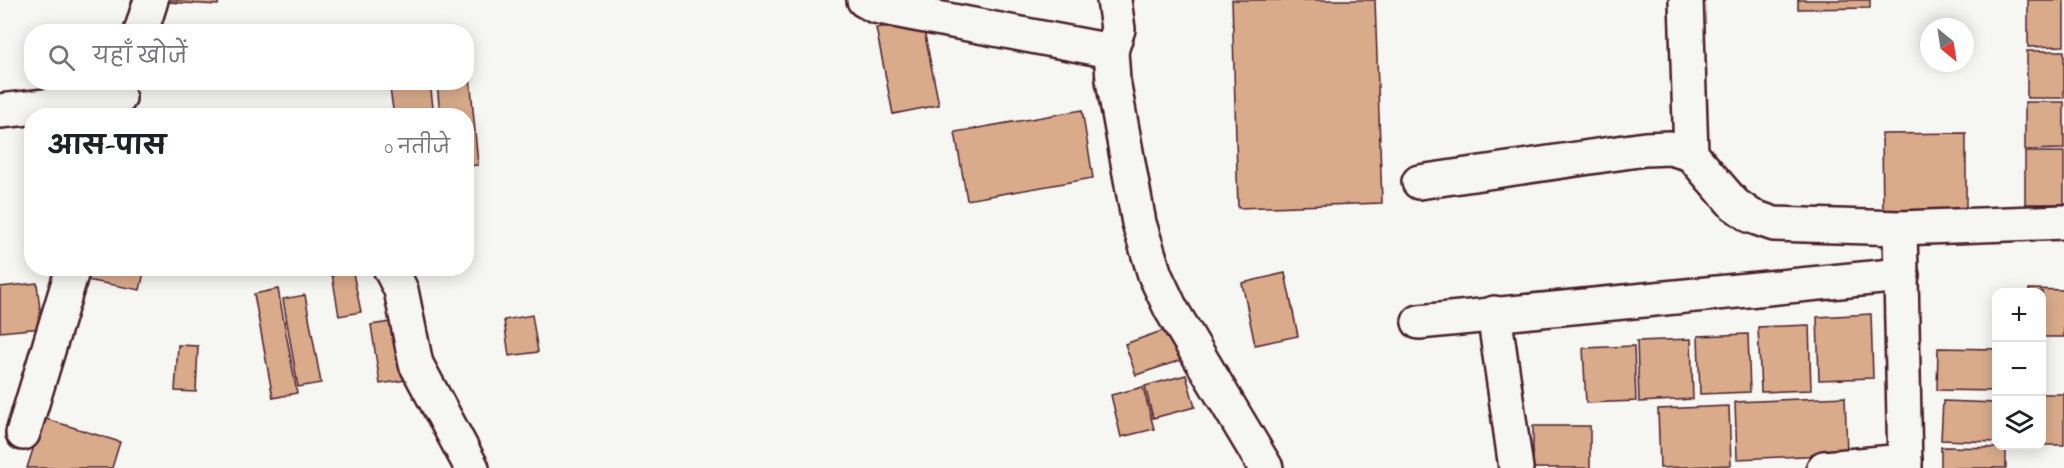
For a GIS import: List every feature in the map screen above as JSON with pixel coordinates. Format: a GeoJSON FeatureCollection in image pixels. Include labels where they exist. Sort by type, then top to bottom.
{"type":"FeatureCollection","features":[{"type":"Feature","properties":{"kind":"street"},"geometry":{"type":"LineString","coordinates":[[144,24],[151,0]]}},
{"type":"Feature","properties":{"kind":"street"},"geometry":{"type":"LineString","coordinates":[[864,0],[875,6],[1111,51]]}},
{"type":"Feature","properties":{"kind":"street"},"geometry":{"type":"LineString","coordinates":[[1114,0],[1118,28],[1111,51],[1113,80],[1139,223],[1155,275],[1171,309],[1266,468]]}},
{"type":"Feature","properties":{"kind":"street"},"geometry":{"type":"LineString","coordinates":[[1686,0],[1690,154]]}},
{"type":"Feature","properties":{"kind":"street"},"geometry":{"type":"LineString","coordinates":[[30,108],[119,99]]}},
{"type":"Feature","properties":{"kind":"street"},"geometry":{"type":"LineString","coordinates":[[0,111],[24,109]]}},
{"type":"Feature","properties":{"kind":"street"},"geometry":{"type":"LineString","coordinates":[[1419,182],[1645,149],[1670,148],[1690,154],[1734,204],[1774,224],[1900,228],[2064,222]]}},
{"type":"Feature","properties":{"kind":"street"},"geometry":{"type":"LineString","coordinates":[[1824,468],[1905,465],[1900,228]]}},
{"type":"Feature","properties":{"kind":"street"},"geometry":{"type":"LineString","coordinates":[[23,433],[71,276]]}},
{"type":"Feature","properties":{"kind":"street"},"geometry":{"type":"LineString","coordinates":[[394,276],[401,290],[416,364],[472,468]]}},
{"type":"Feature","properties":{"kind":"street"},"geometry":{"type":"LineString","coordinates":[[1419,322],[1494,313],[1902,276]]}},
{"type":"Feature","properties":{"kind":"street"},"geometry":{"type":"LineString","coordinates":[[1494,313],[1516,468]]}},
{"type":"Feature","properties":{"kind":"building"},"geometry":{"type":"Polygon","coordinates":[[[168,0],[219,0],[218,5],[167,2],[168,0]]]}},
{"type":"Feature","properties":{"kind":"building"},"geometry":{"type":"Polygon","coordinates":[[[1232,0],[1375,0],[1382,203],[1238,208],[1232,0]]]}},
{"type":"Feature","properties":{"kind":"building"},"geometry":{"type":"Polygon","coordinates":[[[1798,0],[1870,0],[1870,8],[1798,9],[1798,0]]]}},
{"type":"Feature","properties":{"kind":"building"},"geometry":{"type":"Polygon","coordinates":[[[2028,0],[2064,0],[2064,46],[2028,47],[2028,0]]]}},
{"type":"Feature","properties":{"kind":"building"},"geometry":{"type":"Polygon","coordinates":[[[922,20],[939,105],[893,114],[876,28],[922,20]]]}},
{"type":"Feature","properties":{"kind":"building"},"geometry":{"type":"Polygon","coordinates":[[[2027,51],[2064,51],[2064,98],[2027,98],[2027,51]]]}},
{"type":"Feature","properties":{"kind":"building"},"geometry":{"type":"Polygon","coordinates":[[[390,90],[431,90],[433,108],[393,108],[390,90]]]}},
{"type":"Feature","properties":{"kind":"building"},"geometry":{"type":"Polygon","coordinates":[[[438,90],[471,90],[473,108],[439,108],[438,90]]]}},
{"type":"Feature","properties":{"kind":"building"},"geometry":{"type":"Polygon","coordinates":[[[2025,102],[2064,102],[2064,149],[2025,150],[2025,102]]]}},
{"type":"Feature","properties":{"kind":"building"},"geometry":{"type":"Polygon","coordinates":[[[1082,110],[1093,178],[967,200],[955,132],[1082,110]]]}},
{"type":"Feature","properties":{"kind":"building"},"geometry":{"type":"Polygon","coordinates":[[[474,121],[478,165],[474,165],[474,121]]]}},
{"type":"Feature","properties":{"kind":"building"},"geometry":{"type":"Polygon","coordinates":[[[1966,133],[1966,213],[1883,214],[1882,134],[1966,133]]]}},
{"type":"Feature","properties":{"kind":"building"},"geometry":{"type":"Polygon","coordinates":[[[2025,152],[2064,152],[2064,204],[2025,204],[2025,152]]]}},
{"type":"Feature","properties":{"kind":"building"},"geometry":{"type":"Polygon","coordinates":[[[1285,273],[1298,336],[1255,345],[1242,283],[1285,273]]]}},
{"type":"Feature","properties":{"kind":"building"},"geometry":{"type":"Polygon","coordinates":[[[82,276],[143,276],[140,290],[81,279],[82,276]]]}},
{"type":"Feature","properties":{"kind":"building"},"geometry":{"type":"Polygon","coordinates":[[[332,276],[354,276],[361,312],[339,316],[332,276]]]}},
{"type":"Feature","properties":{"kind":"building"},"geometry":{"type":"Polygon","coordinates":[[[37,283],[42,328],[0,332],[0,287],[37,283]]]}},
{"type":"Feature","properties":{"kind":"building"},"geometry":{"type":"Polygon","coordinates":[[[278,289],[297,393],[273,398],[254,294],[278,289]]]}},
{"type":"Feature","properties":{"kind":"building"},"geometry":{"type":"Polygon","coordinates":[[[2046,289],[2064,290],[2064,337],[2046,337],[2046,289]]]}},
{"type":"Feature","properties":{"kind":"building"},"geometry":{"type":"Polygon","coordinates":[[[305,295],[321,383],[298,387],[283,299],[305,295]]]}},
{"type":"Feature","properties":{"kind":"building"},"geometry":{"type":"Polygon","coordinates":[[[1871,314],[1873,378],[1819,380],[1817,317],[1871,314]]]}},
{"type":"Feature","properties":{"kind":"building"},"geometry":{"type":"Polygon","coordinates":[[[532,315],[538,352],[509,356],[504,320],[532,315]]]}},
{"type":"Feature","properties":{"kind":"building"},"geometry":{"type":"Polygon","coordinates":[[[403,320],[412,379],[380,384],[371,325],[403,320]]]}},
{"type":"Feature","properties":{"kind":"building"},"geometry":{"type":"Polygon","coordinates":[[[1809,325],[1811,390],[1761,392],[1758,327],[1809,325]]]}},
{"type":"Feature","properties":{"kind":"building"},"geometry":{"type":"Polygon","coordinates":[[[1170,328],[1181,360],[1136,375],[1125,344],[1170,328]]]}},
{"type":"Feature","properties":{"kind":"building"},"geometry":{"type":"Polygon","coordinates":[[[1748,334],[1750,392],[1700,394],[1698,336],[1748,334]]]}},
{"type":"Feature","properties":{"kind":"building"},"geometry":{"type":"Polygon","coordinates":[[[1691,339],[1693,399],[1639,402],[1637,341],[1691,339]]]}},
{"type":"Feature","properties":{"kind":"building"},"geometry":{"type":"Polygon","coordinates":[[[178,345],[198,346],[196,392],[175,391],[178,345]]]}},
{"type":"Feature","properties":{"kind":"building"},"geometry":{"type":"Polygon","coordinates":[[[1634,346],[1636,401],[1586,403],[1583,348],[1634,346]]]}},
{"type":"Feature","properties":{"kind":"building"},"geometry":{"type":"Polygon","coordinates":[[[1938,348],[1992,349],[1992,391],[1937,390],[1938,348]]]}},
{"type":"Feature","properties":{"kind":"building"},"geometry":{"type":"Polygon","coordinates":[[[1186,375],[1195,407],[1153,418],[1145,386],[1186,375]]]}},
{"type":"Feature","properties":{"kind":"building"},"geometry":{"type":"Polygon","coordinates":[[[1143,387],[1154,429],[1121,437],[1111,395],[1143,387]]]}},
{"type":"Feature","properties":{"kind":"building"},"geometry":{"type":"Polygon","coordinates":[[[2046,394],[2064,394],[2064,445],[2046,445],[2046,394]]]}},
{"type":"Feature","properties":{"kind":"building"},"geometry":{"type":"Polygon","coordinates":[[[1845,397],[1847,454],[1737,459],[1735,402],[1845,397]]]}},
{"type":"Feature","properties":{"kind":"building"},"geometry":{"type":"Polygon","coordinates":[[[1943,401],[1992,403],[1992,442],[1941,440],[1943,401]]]}},
{"type":"Feature","properties":{"kind":"building"},"geometry":{"type":"Polygon","coordinates":[[[1729,406],[1731,465],[1660,468],[1658,409],[1729,406]]]}},
{"type":"Feature","properties":{"kind":"building"},"geometry":{"type":"Polygon","coordinates":[[[43,418],[120,442],[112,468],[27,468],[43,418]]]}},
{"type":"Feature","properties":{"kind":"building"},"geometry":{"type":"Polygon","coordinates":[[[1533,426],[1590,426],[1590,468],[1533,468],[1533,426]]]}},
{"type":"Feature","properties":{"kind":"building"},"geometry":{"type":"Polygon","coordinates":[[[1941,447],[2006,450],[2006,468],[1941,468],[1941,447]]]}}]}
